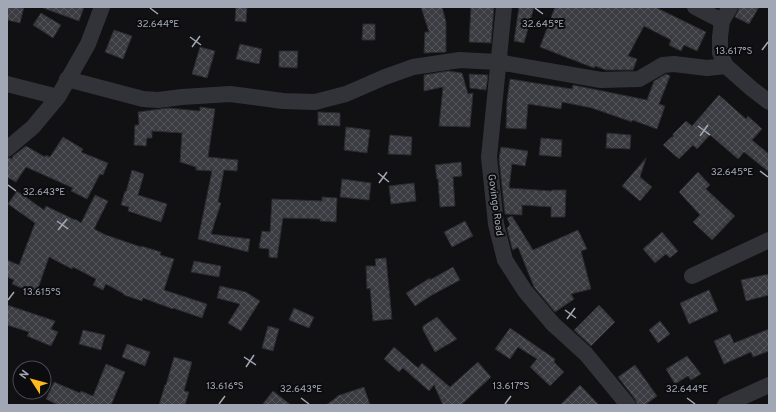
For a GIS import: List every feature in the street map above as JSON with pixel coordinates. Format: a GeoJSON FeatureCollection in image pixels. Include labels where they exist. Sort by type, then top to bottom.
{"type":"FeatureCollection","features":[{"type":"Feature","properties":{"kind":"street"},"geometry":{"type":"LineString","coordinates":[[7,149],[33,127],[58,97],[88,44],[102,7]]}},
{"type":"Feature","properties":{"kind":"street","name":"Govingo Road"},"geometry":{"type":"LineString","coordinates":[[504,7],[489,157],[496,224],[505,260],[525,291],[553,324],[586,354],[628,405]]}},
{"type":"Feature","properties":{"kind":"street"},"geometry":{"type":"LineString","coordinates":[[695,7],[722,21]]}},
{"type":"Feature","properties":{"kind":"street"},"geometry":{"type":"LineString","coordinates":[[730,7],[722,21],[720,53],[726,66],[769,102]]}},
{"type":"Feature","properties":{"kind":"street"},"geometry":{"type":"LineString","coordinates":[[67,80],[142,99],[158,100],[230,94],[283,101],[315,102],[346,94],[413,67],[460,60],[498,62],[601,80],[639,79],[663,65],[668,64],[707,68],[726,66]]}},
{"type":"Feature","properties":{"kind":"street"},"geometry":{"type":"LineString","coordinates":[[7,84],[58,97]]}},
{"type":"Feature","properties":{"kind":"street"},"geometry":{"type":"LineString","coordinates":[[692,276],[769,240]]}},
{"type":"Feature","properties":{"kind":"street"},"geometry":{"type":"LineString","coordinates":[[725,405],[769,385]]}},
{"type":"Feature","properties":{"kind":"building"},"geometry":{"type":"Polygon","coordinates":[[[7,7],[24,7],[20,23],[7,20],[7,7]]]}},
{"type":"Feature","properties":{"kind":"building"},"geometry":{"type":"Polygon","coordinates":[[[84,7],[79,21],[43,8],[84,7]]]}},
{"type":"Feature","properties":{"kind":"building"},"geometry":{"type":"Polygon","coordinates":[[[236,7],[247,7],[246,22],[235,21],[236,7]]]}},
{"type":"Feature","properties":{"kind":"building"},"geometry":{"type":"Polygon","coordinates":[[[421,7],[442,7],[446,22],[446,52],[424,53],[425,32],[429,32],[421,7]]]}},
{"type":"Feature","properties":{"kind":"building"},"geometry":{"type":"Polygon","coordinates":[[[471,7],[494,7],[491,43],[469,42],[471,7]]]}},
{"type":"Feature","properties":{"kind":"building"},"geometry":{"type":"Polygon","coordinates":[[[519,7],[534,7],[524,43],[514,41],[519,7]]]}},
{"type":"Feature","properties":{"kind":"building"},"geometry":{"type":"Polygon","coordinates":[[[555,7],[655,7],[706,32],[697,51],[684,45],[681,51],[669,45],[671,40],[644,26],[628,56],[637,59],[633,70],[606,70],[595,66],[594,68],[540,47],[555,7]]]}},
{"type":"Feature","properties":{"kind":"building"},"geometry":{"type":"Polygon","coordinates":[[[739,7],[759,7],[749,24],[735,17],[739,7]]]}},
{"type":"Feature","properties":{"kind":"building"},"geometry":{"type":"Polygon","coordinates":[[[41,13],[61,25],[53,38],[33,25],[41,13]]]}},
{"type":"Feature","properties":{"kind":"building"},"geometry":{"type":"Polygon","coordinates":[[[363,24],[375,24],[375,40],[362,40],[363,24]]]}},
{"type":"Feature","properties":{"kind":"building"},"geometry":{"type":"Polygon","coordinates":[[[114,30],[132,36],[123,59],[105,52],[114,30]]]}},
{"type":"Feature","properties":{"kind":"building"},"geometry":{"type":"Polygon","coordinates":[[[240,44],[262,49],[259,64],[236,59],[240,44]]]}},
{"type":"Feature","properties":{"kind":"building"},"geometry":{"type":"Polygon","coordinates":[[[200,47],[215,51],[207,78],[192,74],[200,47]]]}},
{"type":"Feature","properties":{"kind":"building"},"geometry":{"type":"Polygon","coordinates":[[[279,51],[298,51],[297,68],[279,67],[279,51]]]}},
{"type":"Feature","properties":{"kind":"building"},"geometry":{"type":"Polygon","coordinates":[[[448,71],[462,73],[468,94],[473,93],[470,127],[439,126],[443,87],[424,91],[424,75],[448,71]]]}},
{"type":"Feature","properties":{"kind":"building"},"geometry":{"type":"Polygon","coordinates":[[[469,74],[488,75],[486,90],[470,88],[469,74]]]}},
{"type":"Feature","properties":{"kind":"building"},"geometry":{"type":"Polygon","coordinates":[[[666,74],[670,76],[659,104],[665,106],[657,129],[592,108],[562,102],[561,109],[528,104],[526,129],[506,128],[507,100],[510,79],[572,89],[573,85],[647,100],[654,81],[666,74]]]}},
{"type":"Feature","properties":{"kind":"building"},"geometry":{"type":"Polygon","coordinates":[[[719,95],[746,119],[748,116],[762,129],[752,140],[769,154],[769,172],[744,152],[738,159],[710,135],[697,149],[693,145],[679,159],[663,145],[671,137],[673,137],[673,134],[686,121],[692,126],[719,95]]]}},
{"type":"Feature","properties":{"kind":"building"},"geometry":{"type":"Polygon","coordinates":[[[200,107],[215,109],[208,157],[238,160],[237,171],[224,170],[218,202],[221,203],[211,234],[250,239],[248,252],[198,239],[212,171],[196,170],[196,167],[180,162],[182,133],[152,131],[152,138],[147,138],[146,146],[134,145],[135,125],[139,125],[138,112],[168,108],[200,111],[200,107]]]}},
{"type":"Feature","properties":{"kind":"building"},"geometry":{"type":"Polygon","coordinates":[[[318,112],[340,113],[340,126],[318,125],[318,112]]]}},
{"type":"Feature","properties":{"kind":"building"},"geometry":{"type":"Polygon","coordinates":[[[346,127],[370,130],[367,153],[344,150],[346,127]]]}},
{"type":"Feature","properties":{"kind":"building"},"geometry":{"type":"Polygon","coordinates":[[[607,133],[631,135],[630,149],[606,148],[607,133]]]}},
{"type":"Feature","properties":{"kind":"building"},"geometry":{"type":"Polygon","coordinates":[[[390,135],[412,137],[411,155],[388,154],[390,135]]]}},
{"type":"Feature","properties":{"kind":"building"},"geometry":{"type":"Polygon","coordinates":[[[63,137],[83,149],[81,152],[108,163],[103,175],[100,174],[87,199],[71,191],[73,188],[26,167],[16,182],[7,177],[7,158],[12,159],[13,156],[26,146],[45,157],[46,155],[50,157],[63,137]]]}},
{"type":"Feature","properties":{"kind":"building"},"geometry":{"type":"Polygon","coordinates":[[[541,138],[562,140],[561,157],[539,155],[541,138]]]}},
{"type":"Feature","properties":{"kind":"building"},"geometry":{"type":"Polygon","coordinates":[[[501,147],[528,151],[525,166],[512,164],[509,188],[552,191],[566,190],[565,217],[551,217],[551,207],[522,205],[522,215],[505,214],[499,159],[501,147]]]}},
{"type":"Feature","properties":{"kind":"building"},"geometry":{"type":"Polygon","coordinates":[[[646,158],[640,177],[652,187],[640,201],[622,186],[646,158]]]}},
{"type":"Feature","properties":{"kind":"building"},"geometry":{"type":"Polygon","coordinates":[[[461,162],[462,176],[453,177],[455,206],[440,207],[438,179],[435,165],[461,162]]]}},
{"type":"Feature","properties":{"kind":"building"},"geometry":{"type":"Polygon","coordinates":[[[132,170],[144,174],[138,195],[167,204],[161,222],[128,211],[129,207],[121,205],[132,170]]]}},
{"type":"Feature","properties":{"kind":"building"},"geometry":{"type":"Polygon","coordinates":[[[698,172],[710,185],[706,189],[735,216],[712,240],[693,222],[700,215],[679,192],[698,172]]]}},
{"type":"Feature","properties":{"kind":"building"},"geometry":{"type":"Polygon","coordinates":[[[342,179],[371,183],[369,200],[340,197],[342,179]]]}},
{"type":"Feature","properties":{"kind":"building"},"geometry":{"type":"Polygon","coordinates":[[[414,183],[416,201],[391,204],[389,186],[414,183]]]}},
{"type":"Feature","properties":{"kind":"building"},"geometry":{"type":"Polygon","coordinates":[[[17,191],[44,210],[46,206],[81,223],[95,195],[108,201],[94,229],[106,235],[161,252],[160,255],[174,259],[164,290],[207,304],[202,318],[143,298],[142,301],[124,295],[106,284],[103,290],[93,285],[96,279],[49,257],[36,294],[12,284],[14,280],[7,277],[7,260],[19,265],[35,223],[8,204],[17,191]]]}},
{"type":"Feature","properties":{"kind":"building"},"geometry":{"type":"Polygon","coordinates":[[[322,197],[337,198],[336,222],[320,221],[320,219],[283,218],[277,258],[269,257],[269,249],[259,248],[262,231],[270,232],[272,199],[322,201],[322,197]]]}},
{"type":"Feature","properties":{"kind":"building"},"geometry":{"type":"Polygon","coordinates":[[[512,216],[533,250],[578,230],[587,249],[581,251],[591,289],[571,294],[574,299],[555,312],[534,287],[518,247],[513,250],[512,248],[507,228],[510,225],[507,218],[512,216]]]}},
{"type":"Feature","properties":{"kind":"building"},"geometry":{"type":"Polygon","coordinates":[[[465,221],[473,236],[452,247],[444,232],[465,221]]]}},
{"type":"Feature","properties":{"kind":"building"},"geometry":{"type":"Polygon","coordinates":[[[662,232],[678,251],[670,258],[666,254],[655,263],[643,249],[662,232]]]}},
{"type":"Feature","properties":{"kind":"building"},"geometry":{"type":"Polygon","coordinates":[[[386,258],[392,319],[373,321],[370,288],[367,289],[366,266],[376,266],[375,259],[386,258]]]}},
{"type":"Feature","properties":{"kind":"building"},"geometry":{"type":"Polygon","coordinates":[[[194,261],[221,266],[219,277],[191,272],[194,261]]]}},
{"type":"Feature","properties":{"kind":"building"},"geometry":{"type":"Polygon","coordinates":[[[453,267],[460,280],[415,306],[406,293],[430,278],[430,280],[453,267]]]}},
{"type":"Feature","properties":{"kind":"building"},"geometry":{"type":"Polygon","coordinates":[[[769,274],[769,295],[746,301],[741,280],[769,274]]]}},
{"type":"Feature","properties":{"kind":"building"},"geometry":{"type":"Polygon","coordinates":[[[220,286],[246,292],[260,301],[241,331],[228,323],[240,304],[217,298],[220,286]]]}},
{"type":"Feature","properties":{"kind":"building"},"geometry":{"type":"Polygon","coordinates":[[[709,290],[718,311],[689,324],[680,303],[709,290]]]}},
{"type":"Feature","properties":{"kind":"building"},"geometry":{"type":"Polygon","coordinates":[[[7,305],[55,321],[51,329],[58,332],[51,346],[27,336],[29,332],[7,325],[7,305]]]}},
{"type":"Feature","properties":{"kind":"building"},"geometry":{"type":"Polygon","coordinates":[[[599,305],[615,322],[591,346],[574,330],[599,305]]]}},
{"type":"Feature","properties":{"kind":"building"},"geometry":{"type":"Polygon","coordinates":[[[294,308],[314,317],[309,328],[289,320],[294,308]]]}},
{"type":"Feature","properties":{"kind":"building"},"geometry":{"type":"Polygon","coordinates":[[[437,317],[457,339],[435,352],[423,330],[423,326],[437,317]]]}},
{"type":"Feature","properties":{"kind":"building"},"geometry":{"type":"Polygon","coordinates":[[[660,321],[670,334],[658,343],[649,330],[660,321]]]}},
{"type":"Feature","properties":{"kind":"building"},"geometry":{"type":"Polygon","coordinates":[[[268,326],[279,329],[273,351],[262,348],[268,326]]]}},
{"type":"Feature","properties":{"kind":"building"},"geometry":{"type":"Polygon","coordinates":[[[510,328],[555,359],[554,362],[564,372],[550,386],[530,367],[537,359],[518,347],[510,359],[495,349],[510,328]]]}},
{"type":"Feature","properties":{"kind":"building"},"geometry":{"type":"Polygon","coordinates":[[[769,329],[769,351],[753,357],[751,352],[724,364],[714,341],[730,334],[734,343],[769,329]]]}},
{"type":"Feature","properties":{"kind":"building"},"geometry":{"type":"Polygon","coordinates":[[[83,330],[105,335],[101,350],[79,344],[83,330]]]}},
{"type":"Feature","properties":{"kind":"building"},"geometry":{"type":"Polygon","coordinates":[[[127,344],[150,352],[145,366],[122,357],[127,344]]]}},
{"type":"Feature","properties":{"kind":"building"},"geometry":{"type":"Polygon","coordinates":[[[394,347],[418,368],[422,363],[450,387],[478,362],[491,377],[461,405],[443,405],[434,385],[429,391],[403,368],[399,372],[384,359],[394,347]]]}},
{"type":"Feature","properties":{"kind":"building"},"geometry":{"type":"Polygon","coordinates":[[[687,356],[701,374],[691,380],[688,376],[675,384],[666,369],[687,356]]]}},
{"type":"Feature","properties":{"kind":"building"},"geometry":{"type":"Polygon","coordinates":[[[174,357],[192,362],[184,391],[189,392],[185,405],[159,405],[166,385],[174,357]]]}},
{"type":"Feature","properties":{"kind":"building"},"geometry":{"type":"Polygon","coordinates":[[[106,364],[125,372],[111,405],[58,405],[48,400],[52,400],[52,386],[54,382],[80,393],[81,391],[93,396],[106,364]]]}},
{"type":"Feature","properties":{"kind":"building"},"geometry":{"type":"Polygon","coordinates":[[[635,365],[657,396],[645,405],[637,405],[635,399],[618,377],[635,365]]]}},
{"type":"Feature","properties":{"kind":"building"},"geometry":{"type":"Polygon","coordinates":[[[580,385],[599,405],[560,405],[580,385]]]}},
{"type":"Feature","properties":{"kind":"building"},"geometry":{"type":"Polygon","coordinates":[[[364,387],[370,405],[326,405],[337,396],[364,387]]]}},
{"type":"Feature","properties":{"kind":"building"},"geometry":{"type":"Polygon","coordinates":[[[273,391],[291,405],[262,405],[273,391]]]}}]}
